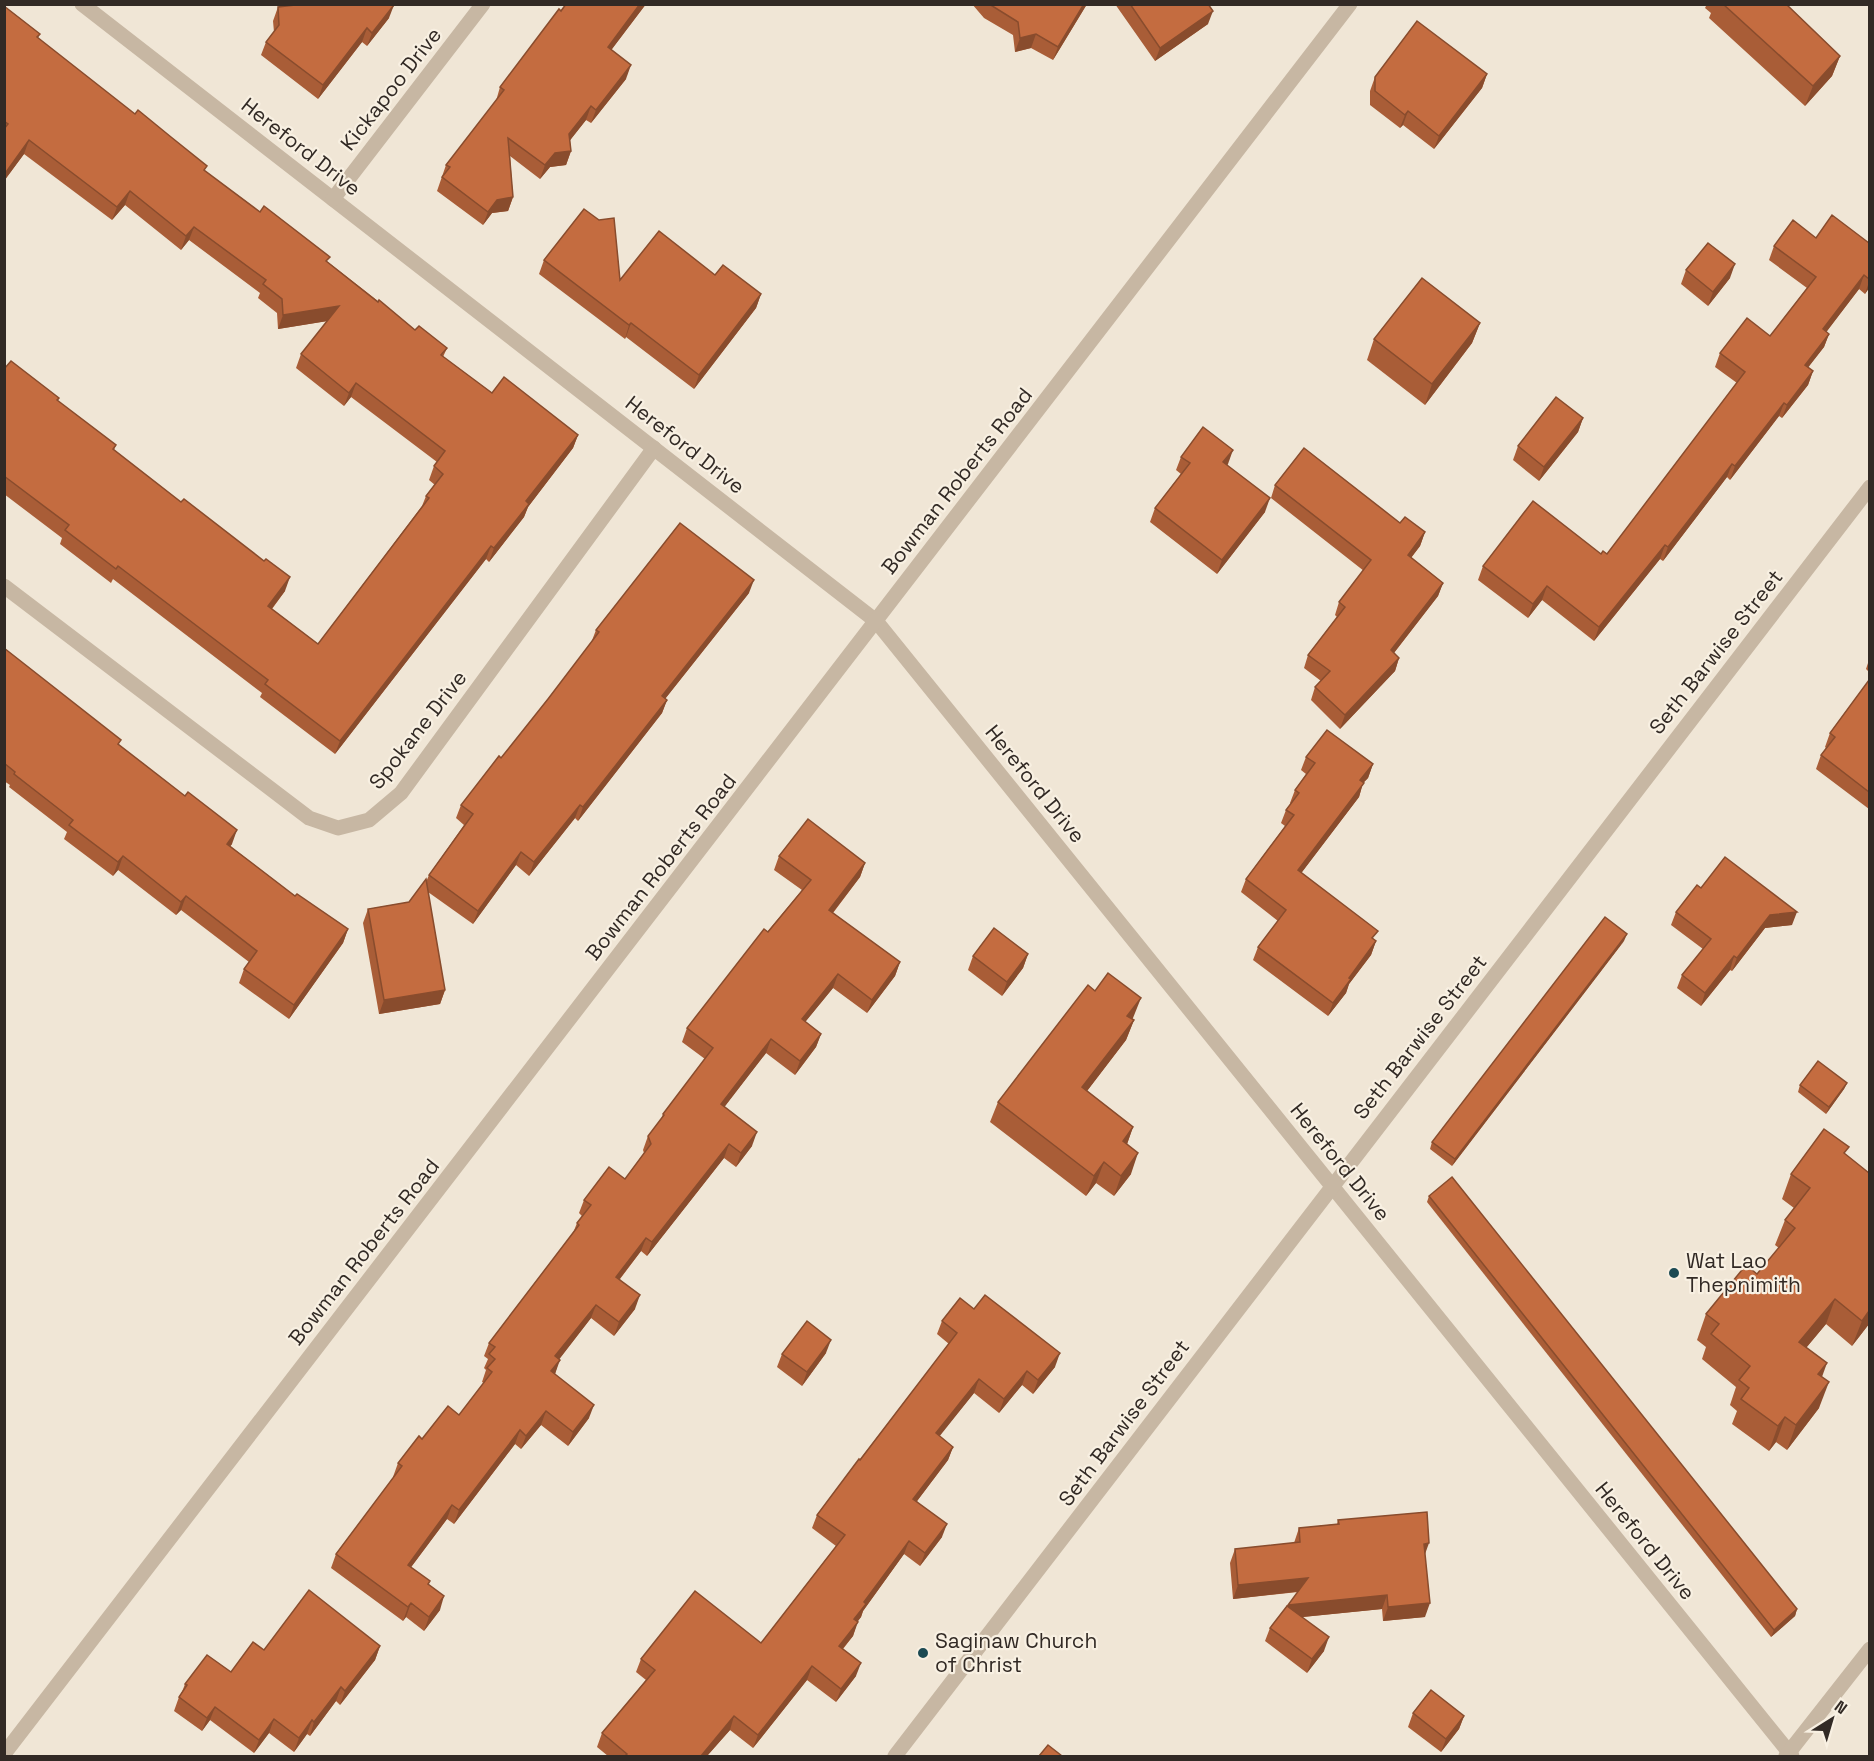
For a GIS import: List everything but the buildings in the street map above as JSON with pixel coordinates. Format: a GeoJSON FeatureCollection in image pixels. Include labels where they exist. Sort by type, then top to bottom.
{"type":"FeatureCollection","features":[{"type":"Feature","properties":{"kind":"street","name":"Hereford Drive"},"geometry":{"type":"LineString","coordinates":[[82,4],[876,621],[1789,1755]]}},
{"type":"Feature","properties":{"kind":"street","name":"Kickapoo Drive"},"geometry":{"type":"LineString","coordinates":[[333,199],[483,4]]}},
{"type":"Feature","properties":{"kind":"street","name":"Bowman Roberts Road"},"geometry":{"type":"LineString","coordinates":[[4,1754],[1350,4]]}},
{"type":"Feature","properties":{"kind":"street","name":"Spokane Drive"},"geometry":{"type":"LineString","coordinates":[[4,586],[309,818],[338,828],[369,820],[401,793],[654,448]]}},
{"type":"Feature","properties":{"kind":"street","name":"Seth Barwise Street"},"geometry":{"type":"LineString","coordinates":[[895,1756],[1869,487]]}},
{"type":"Feature","properties":{"kind":"street"},"geometry":{"type":"LineString","coordinates":[[1789,1755],[1869,1649]]}},
{"type":"Feature","properties":{"kind":"place","name":"Wat Lao Thepnimith"},"geometry":{"type":"Point","coordinates":[1674,1273]}},
{"type":"Feature","properties":{"kind":"place","name":"Saginaw Church of Christ"},"geometry":{"type":"Point","coordinates":[923,1653]}}]}
